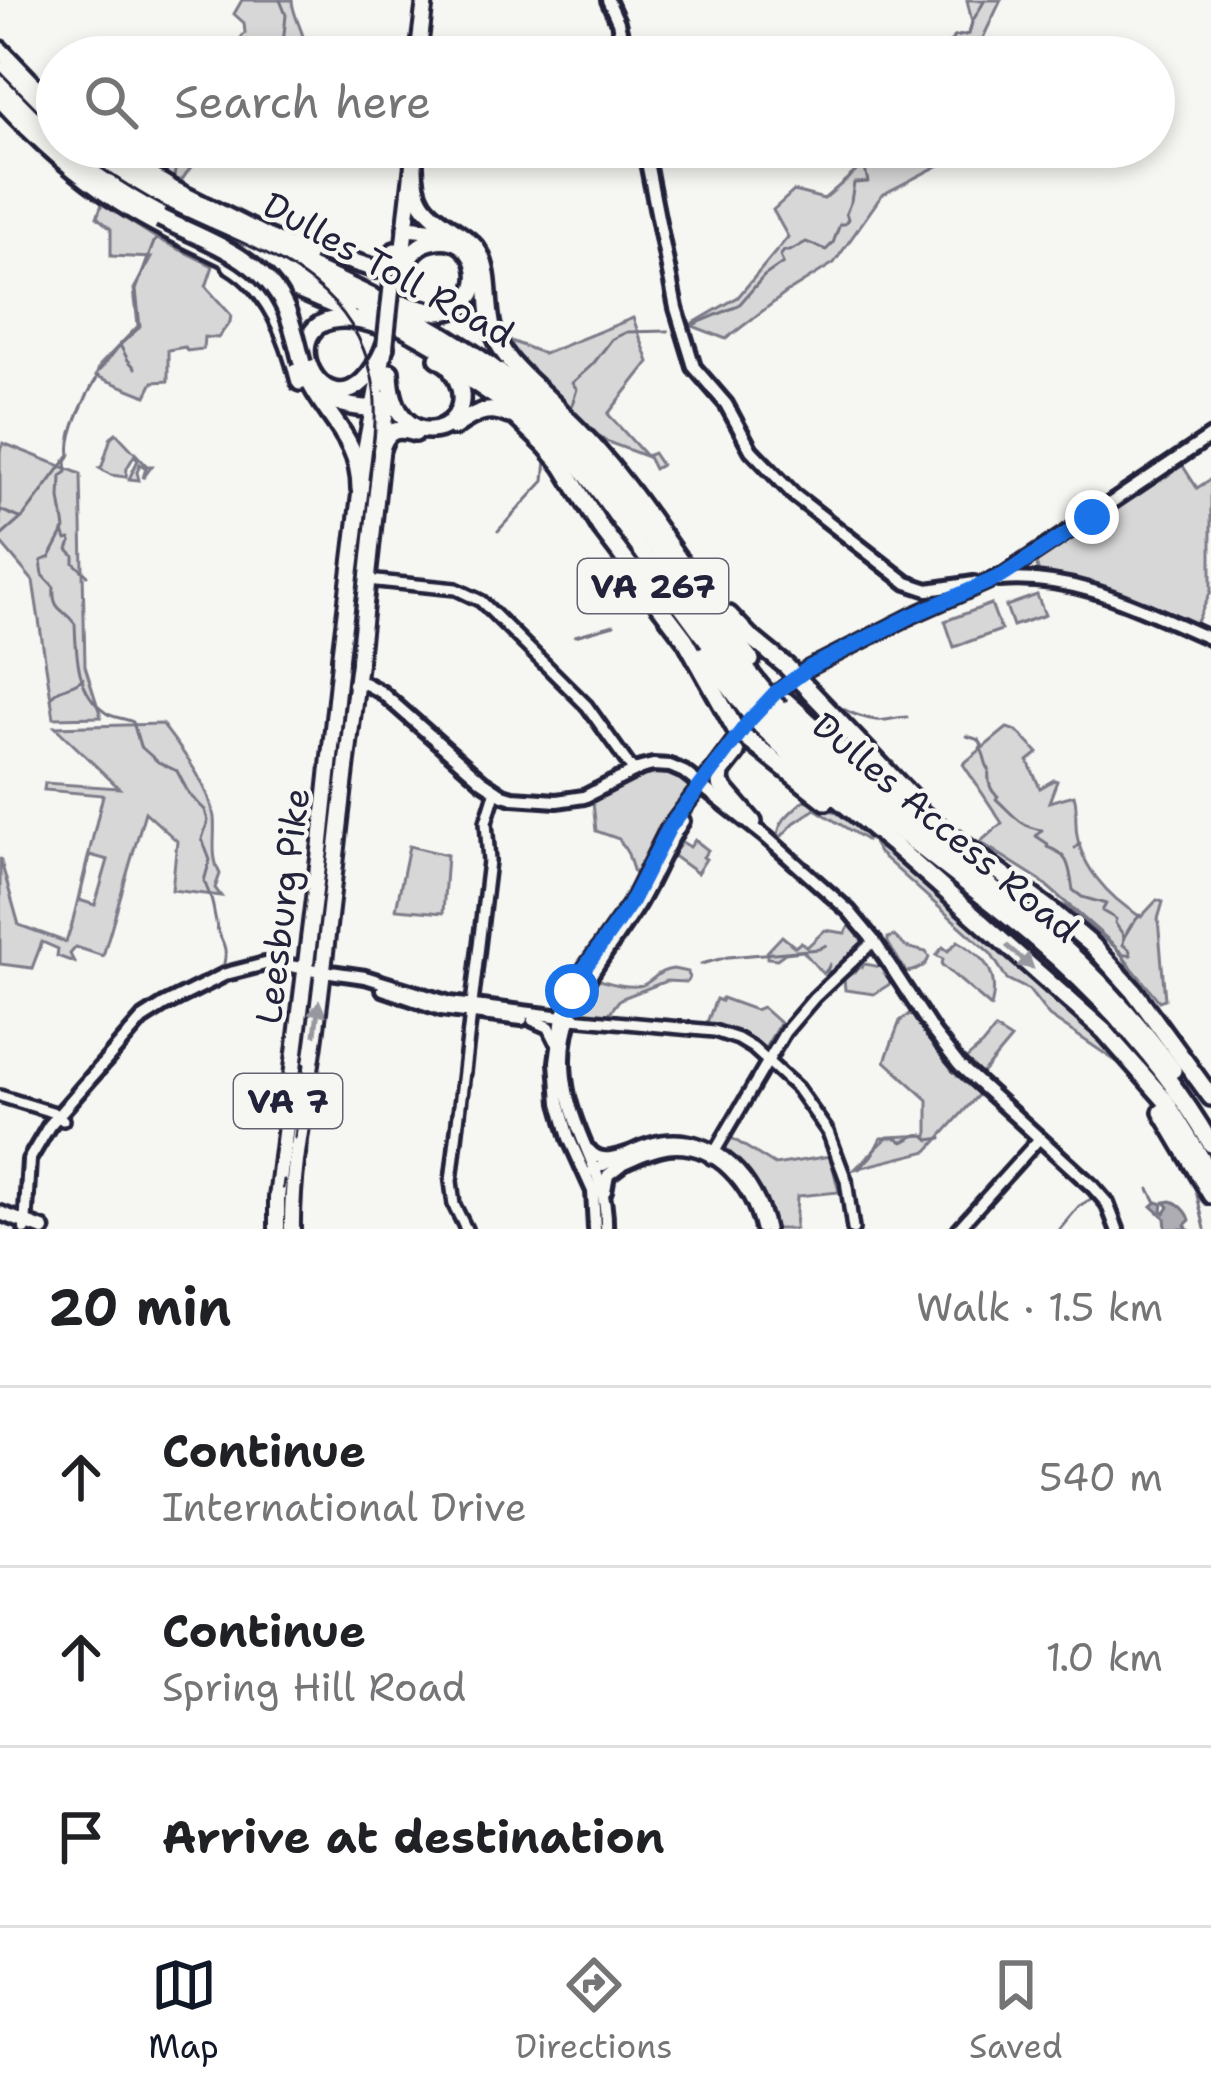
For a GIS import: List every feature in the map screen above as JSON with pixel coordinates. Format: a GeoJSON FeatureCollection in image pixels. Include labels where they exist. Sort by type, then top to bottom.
{"type":"FeatureCollection","features":[{"type":"Feature","properties":{"kind":"highway"},"geometry":{"type":"LineString","coordinates":[[425,36],[429,0]]}},
{"type":"Feature","properties":{"kind":"highway"},"geometry":{"type":"LineString","coordinates":[[0,50],[36,87]]}},
{"type":"Feature","properties":{"kind":"highway"},"geometry":{"type":"LineString","coordinates":[[0,65],[36,108]]}},
{"type":"Feature","properties":{"kind":"highway"},"geometry":{"type":"LineString","coordinates":[[0,84],[36,113]]}},
{"type":"Feature","properties":{"kind":"highway","name":"Dulles Toll Road"},"geometry":{"type":"LineString","coordinates":[[0,100],[36,135]]}},
{"type":"Feature","properties":{"kind":"highway","name":"Dulles Toll Road"},"geometry":{"type":"LineString","coordinates":[[74,168],[121,203],[436,357],[518,413],[576,474],[723,681],[858,766],[1093,946],[1122,977],[1211,1101]]}},
{"type":"Feature","properties":{"kind":"highway"},"geometry":{"type":"LineString","coordinates":[[87,168],[160,222],[232,253],[268,280],[285,306],[299,368],[347,438],[359,465],[360,489]]}},
{"type":"Feature","properties":{"kind":"highway","name":"Dulles Access Road"},"geometry":{"type":"LineString","coordinates":[[94,168],[152,206],[413,333],[506,393],[558,441],[595,485],[757,699],[1039,926],[1096,979],[1153,1042],[1211,1127]]}},
{"type":"Feature","properties":{"kind":"highway","name":"Dulles Access Road"},"geometry":{"type":"LineString","coordinates":[[116,168],[170,200],[445,336],[522,390],[602,473],[723,640],[757,699]]}},
{"type":"Feature","properties":{"kind":"highway","name":"Dulles Toll Road"},"geometry":{"type":"LineString","coordinates":[[137,168],[476,344],[561,412],[645,509],[742,649],[757,699]]}},
{"type":"Feature","properties":{"kind":"highway","name":"Leesburg Pike"},"geometry":{"type":"LineString","coordinates":[[277,1229],[340,660],[360,579],[410,168]]}},
{"type":"Feature","properties":{"kind":"highway"},"geometry":{"type":"LineString","coordinates":[[413,168],[422,205],[477,250],[484,264],[490,320],[500,347],[561,412]]}},
{"type":"Feature","properties":{"kind":"highway"},"geometry":{"type":"LineString","coordinates":[[401,227],[463,237]]}},
{"type":"Feature","properties":{"kind":"highway","name":"Leesburg Pike"},"geometry":{"type":"LineString","coordinates":[[396,283],[395,251],[401,227]]}},
{"type":"Feature","properties":{"kind":"highway"},"geometry":{"type":"LineString","coordinates":[[261,232],[376,269],[387,265],[395,251]]}},
{"type":"Feature","properties":{"kind":"highway"},"geometry":{"type":"LineString","coordinates":[[396,283],[412,254],[434,240],[461,246],[476,270],[472,292],[458,307],[440,312],[402,304]]}},
{"type":"Feature","properties":{"kind":"highway"},"geometry":{"type":"LineString","coordinates":[[377,325],[345,318],[322,323],[308,342],[309,370],[327,388],[352,389],[370,376],[389,349]]}},
{"type":"Feature","properties":{"kind":"highway","name":"Leesburg Pike"},"geometry":{"type":"LineString","coordinates":[[380,406],[390,372],[389,349]]}},
{"type":"Feature","properties":{"kind":"highway"},"geometry":{"type":"LineString","coordinates":[[390,372],[401,417],[420,429],[440,428],[457,415],[462,393],[455,376],[436,357]]}},
{"type":"Feature","properties":{"kind":"highway"},"geometry":{"type":"LineString","coordinates":[[299,368],[332,400],[380,406]]}},
{"type":"Feature","properties":{"kind":"highway","name":"Dulles Toll Road"},"geometry":{"type":"LineString","coordinates":[[490,394],[561,463],[672,609]]}},
{"type":"Feature","properties":{"kind":"highway"},"geometry":{"type":"LineString","coordinates":[[374,447],[394,430],[435,435],[485,410],[503,412],[534,434]]}},
{"type":"Feature","properties":{"kind":"highway"},"geometry":{"type":"LineString","coordinates":[[587,439],[648,499],[737,625],[961,844]]}},
{"type":"Feature","properties":{"kind":"highway","name":"Leesburg Pike"},"geometry":{"type":"LineString","coordinates":[[292,1229],[298,1147],[359,662],[360,489],[374,447]]}},
{"type":"Feature","properties":{"kind":"highway"},"geometry":{"type":"LineString","coordinates":[[561,463],[601,528],[685,639],[728,718],[731,749],[720,784],[753,822]]}},
{"type":"Feature","properties":{"kind":"highway","name":"Dulles Toll Road"},"geometry":{"type":"LineString","coordinates":[[774,713],[815,780],[1105,1032],[1166,1100],[1208,1169]]}},
{"type":"Feature","properties":{"kind":"highway","name":"Dulles Access Road"},"geometry":{"type":"LineString","coordinates":[[774,713],[840,782],[1059,960],[1180,1094],[1211,1144]]}},
{"type":"Feature","properties":{"kind":"highway"},"geometry":{"type":"LineString","coordinates":[[731,749],[766,755],[935,883]]}},
{"type":"Feature","properties":{"kind":"highway"},"geometry":{"type":"LineString","coordinates":[[902,816],[1093,946]]}},
{"type":"Feature","properties":{"kind":"highway"},"geometry":{"type":"LineString","coordinates":[[1134,1040],[1208,1169],[1211,1198]]}},
{"type":"Feature","properties":{"kind":"main road"},"geometry":{"type":"LineString","coordinates":[[608,0],[621,36]]}},
{"type":"Feature","properties":{"kind":"main road"},"geometry":{"type":"LineString","coordinates":[[648,168],[676,308],[696,370],[726,404],[751,450],[794,495],[907,583],[928,590],[990,581],[1045,583],[1103,595],[1211,639]]}},
{"type":"Feature","properties":{"kind":"main road"},"geometry":{"type":"LineString","coordinates":[[592,1172],[563,1117],[557,1044],[586,979],[640,900],[704,784],[767,700],[822,662],[990,581],[1211,436]]}},
{"type":"Feature","properties":{"kind":"main road"},"geometry":{"type":"LineString","coordinates":[[1045,583],[1034,566],[1051,544]]}},
{"type":"Feature","properties":{"kind":"main road"},"geometry":{"type":"LineString","coordinates":[[962,594],[1018,580]]}},
{"type":"Feature","properties":{"kind":"main road"},"geometry":{"type":"LineString","coordinates":[[926,609],[935,599],[928,590]]}},
{"type":"Feature","properties":{"kind":"main road"},"geometry":{"type":"LineString","coordinates":[[338,681],[356,684],[378,698],[496,790],[520,799],[569,800],[596,793],[658,760],[701,773],[731,749]]}},
{"type":"Feature","properties":{"kind":"main road"},"geometry":{"type":"LineString","coordinates":[[633,770],[653,765],[684,772],[753,822],[766,837]]}},
{"type":"Feature","properties":{"kind":"main road"},"geometry":{"type":"LineString","coordinates":[[685,767],[843,904],[874,941],[955,1061],[1098,1192],[1117,1229]]}},
{"type":"Feature","properties":{"kind":"main road"},"geometry":{"type":"LineString","coordinates":[[26,1227],[27,1170],[33,1152],[61,1118],[159,1014],[244,974],[304,971],[426,1004],[533,1020],[566,1020]]}},
{"type":"Feature","properties":{"kind":"main road"},"geometry":{"type":"LineString","coordinates":[[471,1010],[566,1020]]}},
{"type":"Feature","properties":{"kind":"main road"},"geometry":{"type":"LineString","coordinates":[[533,1020],[550,1029],[557,1044]]}},
{"type":"Feature","properties":{"kind":"main road"},"geometry":{"type":"LineString","coordinates":[[566,1020],[569,1102],[599,1194],[600,1229]]}},
{"type":"Feature","properties":{"kind":"main road"},"geometry":{"type":"LineString","coordinates":[[579,1131],[592,1154],[601,1159],[630,1153]]}},
{"type":"Feature","properties":{"kind":"main road"},"geometry":{"type":"LineString","coordinates":[[599,1194],[608,1175],[621,1165]]}},
{"type":"Feature","properties":{"kind":"main road"},"geometry":{"type":"LineString","coordinates":[[0,1216],[43,1229]]}},
{"type":"Feature","properties":{"kind":"street"},"geometry":{"type":"LineString","coordinates":[[360,579],[455,589],[479,599],[587,706],[633,770]]}},
{"type":"Feature","properties":{"kind":"street"},"geometry":{"type":"LineString","coordinates":[[466,1229],[454,1205],[451,1181],[489,861],[486,822],[496,790]]}},
{"type":"Feature","properties":{"kind":"street"},"geometry":{"type":"LineString","coordinates":[[713,1154],[766,1060],[806,1007],[874,941]]}},
{"type":"Feature","properties":{"kind":"street"},"geometry":{"type":"LineString","coordinates":[[566,1020],[703,1034],[730,1041],[766,1060],[797,1088],[828,1132],[846,1180],[853,1229]]}},
{"type":"Feature","properties":{"kind":"street"},"geometry":{"type":"LineString","coordinates":[[0,1096],[61,1118]]}},
{"type":"Feature","properties":{"kind":"street"},"geometry":{"type":"LineString","coordinates":[[958,1229],[1039,1139]]}},
{"type":"Feature","properties":{"kind":"street"},"geometry":{"type":"LineString","coordinates":[[592,1172],[648,1145],[691,1142],[713,1154],[742,1183],[765,1229]]}},
{"type":"Feature","properties":{"kind":"street"},"geometry":{"type":"LineString","coordinates":[[592,1172],[656,1150],[713,1154]]}},
{"type":"Feature","properties":{"kind":"shaded area"},"geometry":{"type":"Polygon","coordinates":[[[242,0],[292,0],[302,36],[242,36],[244,23],[234,14],[242,0]]]}},
{"type":"Feature","properties":{"kind":"shaded area"},"geometry":{"type":"Polygon","coordinates":[[[967,0],[1001,0],[984,36],[959,36],[969,34],[972,22],[967,0]]]}},
{"type":"Feature","properties":{"kind":"shaded area"},"geometry":{"type":"Polygon","coordinates":[[[154,168],[190,168],[181,181],[154,168]]]}},
{"type":"Feature","properties":{"kind":"shaded area"},"geometry":{"type":"Polygon","coordinates":[[[860,168],[933,168],[882,195],[834,263],[726,339],[690,325],[738,297],[788,237],[773,210],[794,191],[824,199],[860,168]]]}},
{"type":"Feature","properties":{"kind":"shaded area"},"geometry":{"type":"Polygon","coordinates":[[[102,204],[213,266],[206,287],[231,315],[218,338],[204,337],[203,349],[168,350],[168,381],[153,382],[146,396],[96,376],[100,365],[138,326],[134,289],[151,258],[111,256],[111,229],[97,217],[102,204]]]}},
{"type":"Feature","properties":{"kind":"shaded area"},"geometry":{"type":"Polygon","coordinates":[[[633,318],[649,362],[608,414],[646,456],[653,453],[661,465],[654,469],[648,457],[605,441],[524,367],[501,337],[544,354],[633,318]]]}},
{"type":"Feature","properties":{"kind":"shaded area"},"geometry":{"type":"Polygon","coordinates":[[[116,433],[152,466],[143,478],[146,468],[140,464],[139,480],[129,479],[138,460],[134,456],[126,477],[99,468],[116,433]]]}},
{"type":"Feature","properties":{"kind":"shaded area"},"geometry":{"type":"Polygon","coordinates":[[[3,443],[81,474],[85,666],[101,717],[54,718],[33,581],[0,542],[3,443]]]}},
{"type":"Feature","properties":{"kind":"shaded area"},"geometry":{"type":"Polygon","coordinates":[[[1181,463],[1197,488],[1211,479],[1211,591],[1196,624],[1113,591],[1039,574],[1036,562],[1041,555],[1181,463]]]}},
{"type":"Feature","properties":{"kind":"shaded area"},"geometry":{"type":"Polygon","coordinates":[[[1037,595],[1045,615],[1013,626],[1006,606],[1037,595]]]}},
{"type":"Feature","properties":{"kind":"shaded area"},"geometry":{"type":"Polygon","coordinates":[[[991,604],[1001,630],[954,647],[945,621],[991,604]]]}},
{"type":"Feature","properties":{"kind":"shaded area"},"geometry":{"type":"Polygon","coordinates":[[[162,724],[207,792],[220,874],[215,888],[221,896],[172,890],[177,841],[145,812],[103,956],[76,947],[70,954],[74,962],[57,956],[58,949],[42,942],[32,968],[0,964],[0,858],[19,925],[66,942],[72,924],[103,795],[44,790],[45,783],[119,788],[55,727],[162,724]],[[90,855],[79,900],[95,905],[108,860],[90,855]]]}},
{"type":"Feature","properties":{"kind":"shaded area"},"geometry":{"type":"Polygon","coordinates":[[[1007,728],[1017,731],[1038,753],[1028,761],[1040,788],[1057,781],[1049,802],[1074,795],[1077,838],[1088,865],[1106,889],[1141,917],[1157,900],[1163,902],[1158,919],[1165,999],[1159,1001],[1111,942],[1040,880],[980,842],[1002,823],[963,764],[1007,728]]]}},
{"type":"Feature","properties":{"kind":"shaded area"},"geometry":{"type":"Polygon","coordinates":[[[642,775],[678,778],[691,790],[652,846],[640,875],[634,873],[619,839],[596,831],[593,802],[642,775]]]}},
{"type":"Feature","properties":{"kind":"shaded area"},"geometry":{"type":"Polygon","coordinates":[[[804,800],[838,814],[867,836],[866,840],[815,809],[778,836],[784,820],[804,800]]]}},
{"type":"Feature","properties":{"kind":"shaded area"},"geometry":{"type":"Polygon","coordinates":[[[695,840],[708,850],[697,873],[672,855],[682,842],[690,847],[695,840]]]}},
{"type":"Feature","properties":{"kind":"shaded area"},"geometry":{"type":"Polygon","coordinates":[[[873,843],[911,871],[1115,1054],[1120,1064],[1049,1016],[1029,990],[1007,979],[991,954],[873,843]]]}},
{"type":"Feature","properties":{"kind":"shaded area"},"geometry":{"type":"Polygon","coordinates":[[[409,846],[447,855],[443,913],[396,909],[409,846]]]}},
{"type":"Feature","properties":{"kind":"shaded area"},"geometry":{"type":"Polygon","coordinates":[[[851,923],[864,943],[831,973],[823,974],[803,951],[767,958],[782,936],[795,947],[801,942],[807,947],[825,930],[845,933],[851,923]]]}},
{"type":"Feature","properties":{"kind":"shaded area"},"geometry":{"type":"Polygon","coordinates":[[[894,936],[906,947],[926,952],[925,964],[906,972],[888,943],[894,936]]]}},
{"type":"Feature","properties":{"kind":"shaded area"},"geometry":{"type":"Polygon","coordinates":[[[958,941],[992,975],[991,1007],[936,955],[958,941]]]}},
{"type":"Feature","properties":{"kind":"shaded area"},"geometry":{"type":"Polygon","coordinates":[[[865,964],[881,967],[890,984],[874,994],[845,990],[844,979],[865,964]]]}},
{"type":"Feature","properties":{"kind":"shaded area"},"geometry":{"type":"Polygon","coordinates":[[[673,969],[688,972],[689,979],[666,981],[620,999],[608,1015],[583,1015],[579,1010],[594,977],[640,986],[673,969]]]}},
{"type":"Feature","properties":{"kind":"shaded area"},"geometry":{"type":"Polygon","coordinates":[[[716,999],[755,1010],[762,1007],[780,1023],[765,1048],[706,1025],[716,999]]]}},
{"type":"Feature","properties":{"kind":"shaded area"},"geometry":{"type":"Polygon","coordinates":[[[911,1013],[946,1063],[979,1094],[928,1151],[855,1169],[888,1137],[928,1135],[928,1100],[885,1061],[900,1021],[911,1013]]]}},
{"type":"Feature","properties":{"kind":"shaded area"},"geometry":{"type":"Polygon","coordinates":[[[995,1029],[1011,1039],[980,1076],[965,1060],[995,1029]]]}},
{"type":"Feature","properties":{"kind":"shaded area"},"geometry":{"type":"Polygon","coordinates":[[[730,1137],[775,1165],[830,1156],[839,1192],[797,1196],[795,1229],[774,1229],[755,1181],[727,1149],[730,1137]]]}},
{"type":"Feature","properties":{"kind":"shaded area"},"geometry":{"type":"Polygon","coordinates":[[[1171,1201],[1187,1214],[1188,1229],[1166,1229],[1165,1218],[1152,1206],[1163,1204],[1165,1213],[1169,1207],[1165,1202],[1171,1201]]]}},
{"type":"Feature","properties":{"kind":"waterway"},"geometry":{"type":"LineString","coordinates":[[280,0],[286,15],[284,36]]}},
{"type":"Feature","properties":{"kind":"waterway"},"geometry":{"type":"LineString","coordinates":[[959,36],[969,34],[985,0]]}},
{"type":"Feature","properties":{"kind":"waterway"},"geometry":{"type":"LineString","coordinates":[[174,177],[176,168]]}},
{"type":"Feature","properties":{"kind":"waterway"},"geometry":{"type":"LineString","coordinates":[[685,328],[738,306],[764,276],[783,263],[784,251],[806,242],[826,250],[840,224],[848,219],[854,183],[868,182],[865,169],[871,168]]}},
{"type":"Feature","properties":{"kind":"waterway"},"geometry":{"type":"LineString","coordinates":[[99,371],[140,327],[136,290],[159,238]]}},
{"type":"Feature","properties":{"kind":"waterway"},"geometry":{"type":"LineString","coordinates":[[572,405],[577,389],[572,383],[612,339],[627,332],[668,331]]}},
{"type":"Feature","properties":{"kind":"waterway"},"geometry":{"type":"LineString","coordinates":[[120,345],[135,368]]}},
{"type":"Feature","properties":{"kind":"waterway"},"geometry":{"type":"LineString","coordinates":[[98,376],[71,436],[67,472],[61,476],[65,529],[50,557],[41,561],[43,575],[54,587],[57,605],[75,624],[80,673],[89,695],[106,713],[133,722],[140,746],[177,771],[189,794],[205,810],[208,821],[202,839],[210,860],[204,881],[224,946],[224,963]]}},
{"type":"Feature","properties":{"kind":"waterway"},"geometry":{"type":"LineString","coordinates":[[0,537],[24,516],[68,457]]}},
{"type":"Feature","properties":{"kind":"waterway"},"geometry":{"type":"LineString","coordinates":[[498,531],[544,481],[546,460]]}},
{"type":"Feature","properties":{"kind":"waterway"},"geometry":{"type":"LineString","coordinates":[[0,510],[20,518]]}},
{"type":"Feature","properties":{"kind":"waterway"},"geometry":{"type":"LineString","coordinates":[[63,531],[66,540],[70,539],[68,550],[74,563],[87,575]]}},
{"type":"Feature","properties":{"kind":"waterway"},"geometry":{"type":"LineString","coordinates":[[575,636],[614,625]]}},
{"type":"Feature","properties":{"kind":"waterway"},"geometry":{"type":"LineString","coordinates":[[51,698],[83,678]]}},
{"type":"Feature","properties":{"kind":"waterway"},"geometry":{"type":"LineString","coordinates":[[827,698],[869,719],[907,717]]}},
{"type":"Feature","properties":{"kind":"waterway"},"geometry":{"type":"LineString","coordinates":[[967,736],[982,745],[996,799],[1022,823],[1042,830],[1036,836],[1065,859],[1073,890],[1106,904],[1102,911],[1116,919],[1131,955],[1124,955]]}},
{"type":"Feature","properties":{"kind":"waterway"},"geometry":{"type":"LineString","coordinates":[[1075,848],[1080,843]]}},
{"type":"Feature","properties":{"kind":"waterway"},"geometry":{"type":"LineString","coordinates":[[1050,899],[1067,907],[1122,953],[1168,1026]]}},
{"type":"Feature","properties":{"kind":"waterway"},"geometry":{"type":"LineString","coordinates":[[1134,922],[1140,915]]}},
{"type":"Feature","properties":{"kind":"waterway"},"geometry":{"type":"LineString","coordinates":[[1124,937],[1132,924]]}},
{"type":"Feature","properties":{"kind":"waterway"},"geometry":{"type":"LineString","coordinates":[[701,964],[826,945]]}},
{"type":"Feature","properties":{"kind":"waterway"},"geometry":{"type":"LineString","coordinates":[[826,972],[830,964]]}},
{"type":"Feature","properties":{"kind":"waterway"},"geometry":{"type":"LineString","coordinates":[[859,1169],[881,1138],[903,1142],[920,1134],[930,1140],[942,1138]]}},
{"type":"Feature","properties":{"kind":"waterway"},"geometry":{"type":"LineString","coordinates":[[1149,1189],[1156,1202]]}},
{"type":"Feature","properties":{"kind":"waterway"},"geometry":{"type":"LineString","coordinates":[[1196,1191],[1205,1229]]}},
{"type":"Feature","properties":{"kind":"waterway"},"geometry":{"type":"LineString","coordinates":[[1060,1229],[1091,1199]]}},
{"type":"Feature","properties":{"kind":"railway"},"geometry":{"type":"LineString","coordinates":[[0,72],[36,109]]}},
{"type":"Feature","properties":{"kind":"railway"},"geometry":{"type":"LineString","coordinates":[[102,168],[148,198],[296,271],[343,314],[361,342],[372,377],[375,428],[369,479]]}},
{"type":"Feature","properties":{"kind":"railway"},"geometry":{"type":"LineString","coordinates":[[295,1138],[304,1064]]}},
{"type":"Feature","properties":{"kind":"railway"},"geometry":{"type":"LineString","coordinates":[[283,1188],[284,1180]]}},
{"type":"Feature","properties":{"kind":"route"},"geometry":{"type":"LineString","coordinates":[[572,991],[630,904],[669,828],[775,693],[809,668],[1004,575],[1092,517]]}}]}
